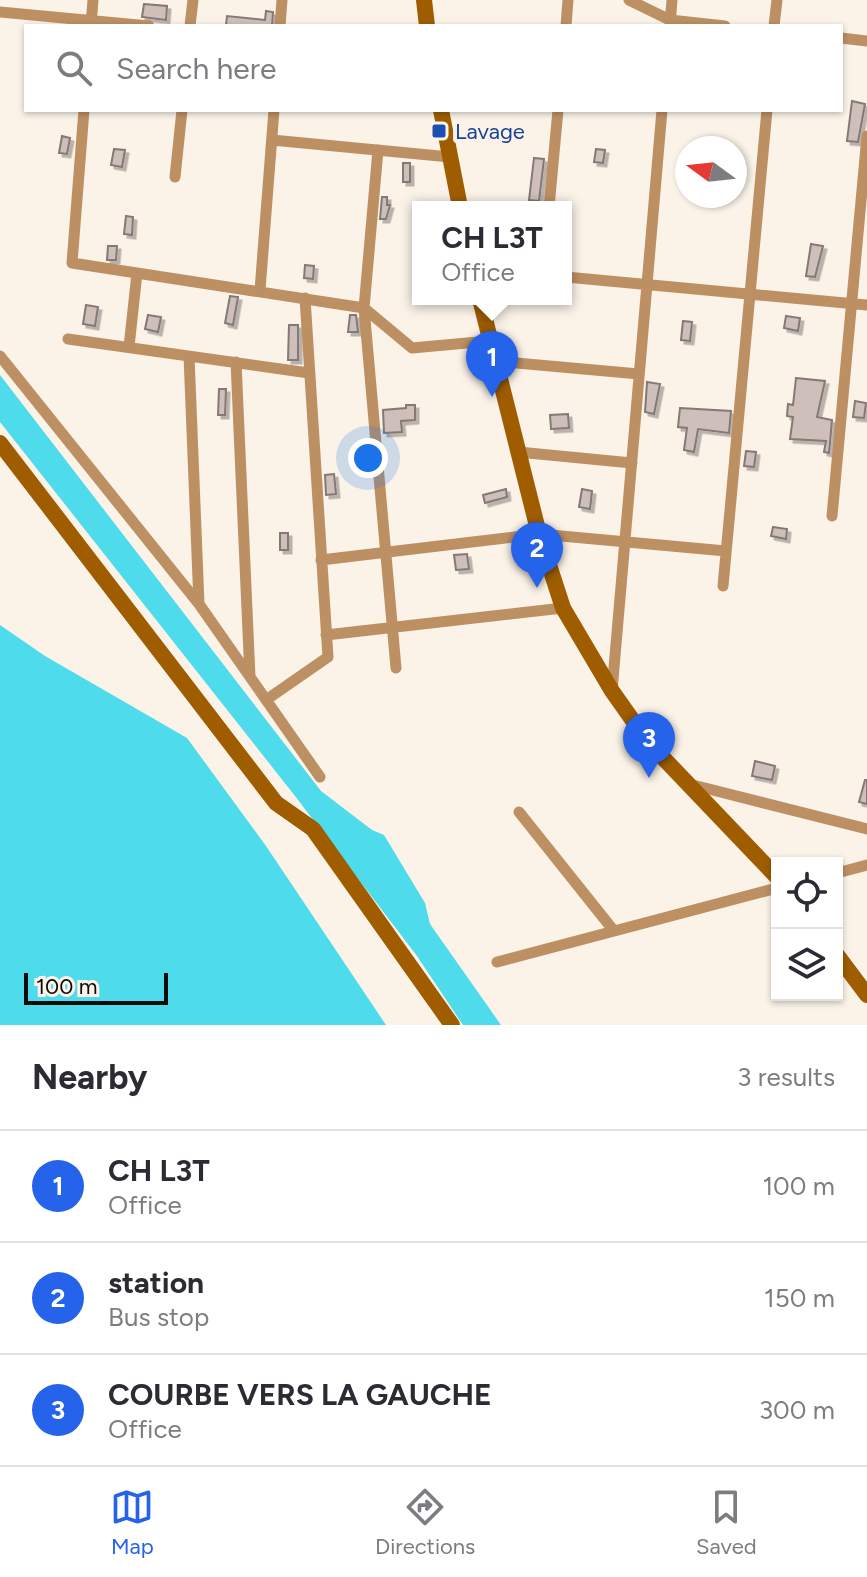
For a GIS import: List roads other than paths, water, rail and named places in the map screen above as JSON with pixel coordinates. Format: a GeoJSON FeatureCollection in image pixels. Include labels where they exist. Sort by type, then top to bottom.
{"type":"FeatureCollection","features":[{"type":"Feature","properties":{"kind":"main road"},"geometry":{"type":"LineString","coordinates":[[424,0],[427,24]]}},
{"type":"Feature","properties":{"kind":"main road"},"geometry":{"type":"LineString","coordinates":[[441,112],[459,201]]}},
{"type":"Feature","properties":{"kind":"main road"},"geometry":{"type":"LineString","coordinates":[[481,305],[539,534],[563,608],[612,691],[685,783],[771,871]]}},
{"type":"Feature","properties":{"kind":"main road"},"geometry":{"type":"LineString","coordinates":[[0,443],[276,803],[313,829],[452,1025]]}},
{"type":"Feature","properties":{"kind":"main road"},"geometry":{"type":"LineString","coordinates":[[843,963],[867,995]]}},
{"type":"Feature","properties":{"kind":"street"},"geometry":{"type":"LineString","coordinates":[[0,12],[91,23],[93,0]]}},
{"type":"Feature","properties":{"kind":"street"},"geometry":{"type":"LineString","coordinates":[[190,24],[193,0]]}},
{"type":"Feature","properties":{"kind":"street"},"geometry":{"type":"LineString","coordinates":[[280,24],[282,0]]}},
{"type":"Feature","properties":{"kind":"street"},"geometry":{"type":"LineString","coordinates":[[566,24],[568,0]]}},
{"type":"Feature","properties":{"kind":"street"},"geometry":{"type":"LineString","coordinates":[[629,0],[670,23],[672,0]]}},
{"type":"Feature","properties":{"kind":"street"},"geometry":{"type":"LineString","coordinates":[[774,24],[777,0]]}},
{"type":"Feature","properties":{"kind":"street"},"geometry":{"type":"LineString","coordinates":[[843,38],[867,41]]}},
{"type":"Feature","properties":{"kind":"street"},"geometry":{"type":"LineString","coordinates":[[84,112],[72,263],[364,308],[412,348],[489,341]]}},
{"type":"Feature","properties":{"kind":"street"},"geometry":{"type":"LineString","coordinates":[[175,177],[182,112]]}},
{"type":"Feature","properties":{"kind":"street"},"geometry":{"type":"LineString","coordinates":[[260,290],[274,112]]}},
{"type":"Feature","properties":{"kind":"street"},"geometry":{"type":"LineString","coordinates":[[550,201],[558,112]]}},
{"type":"Feature","properties":{"kind":"street"},"geometry":{"type":"LineString","coordinates":[[612,691],[662,112]]}},
{"type":"Feature","properties":{"kind":"street"},"geometry":{"type":"LineString","coordinates":[[723,586],[767,112]]}},
{"type":"Feature","properties":{"kind":"street"},"geometry":{"type":"LineString","coordinates":[[832,516],[867,136]]}},
{"type":"Feature","properties":{"kind":"street"},"geometry":{"type":"LineString","coordinates":[[272,140],[450,157]]}},
{"type":"Feature","properties":{"kind":"street"},"geometry":{"type":"LineString","coordinates":[[378,150],[364,308],[396,668]]}},
{"type":"Feature","properties":{"kind":"street"},"geometry":{"type":"LineString","coordinates":[[129,347],[137,273]]}},
{"type":"Feature","properties":{"kind":"street"},"geometry":{"type":"LineString","coordinates":[[572,278],[867,305]]}},
{"type":"Feature","properties":{"kind":"street"},"geometry":{"type":"LineString","coordinates":[[266,700],[328,657],[305,298]]}},
{"type":"Feature","properties":{"kind":"street"},"geometry":{"type":"LineString","coordinates":[[68,339],[309,373]]}},
{"type":"Feature","properties":{"kind":"street"},"geometry":{"type":"LineString","coordinates":[[0,356],[199,604],[320,777]]}},
{"type":"Feature","properties":{"kind":"street"},"geometry":{"type":"LineString","coordinates":[[189,356],[199,604]]}},
{"type":"Feature","properties":{"kind":"street"},"geometry":{"type":"LineString","coordinates":[[494,361],[639,374]]}},
{"type":"Feature","properties":{"kind":"street"},"geometry":{"type":"LineString","coordinates":[[236,362],[250,678]]}},
{"type":"Feature","properties":{"kind":"street"},"geometry":{"type":"LineString","coordinates":[[518,452],[632,463]]}},
{"type":"Feature","properties":{"kind":"street"},"geometry":{"type":"LineString","coordinates":[[321,560],[539,534],[726,551]]}},
{"type":"Feature","properties":{"kind":"street"},"geometry":{"type":"LineString","coordinates":[[326,635],[563,608]]}},
{"type":"Feature","properties":{"kind":"street"},"geometry":{"type":"LineString","coordinates":[[685,783],[867,829]]}},
{"type":"Feature","properties":{"kind":"street"},"geometry":{"type":"LineString","coordinates":[[519,812],[614,931]]}},
{"type":"Feature","properties":{"kind":"street"},"geometry":{"type":"LineString","coordinates":[[843,871],[867,865]]}},
{"type":"Feature","properties":{"kind":"street"},"geometry":{"type":"LineString","coordinates":[[497,962],[771,890]]}},
{"type":"Feature","properties":{"kind":"water"},"geometry":{"type":"Polygon","coordinates":[[[0,375],[321,791],[372,830],[384,835],[425,903],[430,924],[501,1025],[463,1025],[417,956],[295,796],[0,422],[0,375]]]}},
{"type":"Feature","properties":{"kind":"water"},"geometry":{"type":"Polygon","coordinates":[[[0,625],[45,656],[187,738],[266,846],[386,1025],[0,1025],[0,625]]]}},
{"type":"Feature","properties":{"kind":"place","name":"Lavage"},"geometry":{"type":"Point","coordinates":[439,131]}},
{"type":"Feature","properties":{"kind":"place","name":"CH L3T"},"geometry":{"type":"Point","coordinates":[492,397]}},
{"type":"Feature","properties":{"kind":"place","name":"station"},"geometry":{"type":"Point","coordinates":[537,588]}},
{"type":"Feature","properties":{"kind":"place","name":"COURBE VERS LA GAUCHE"},"geometry":{"type":"Point","coordinates":[649,778]}}]}
